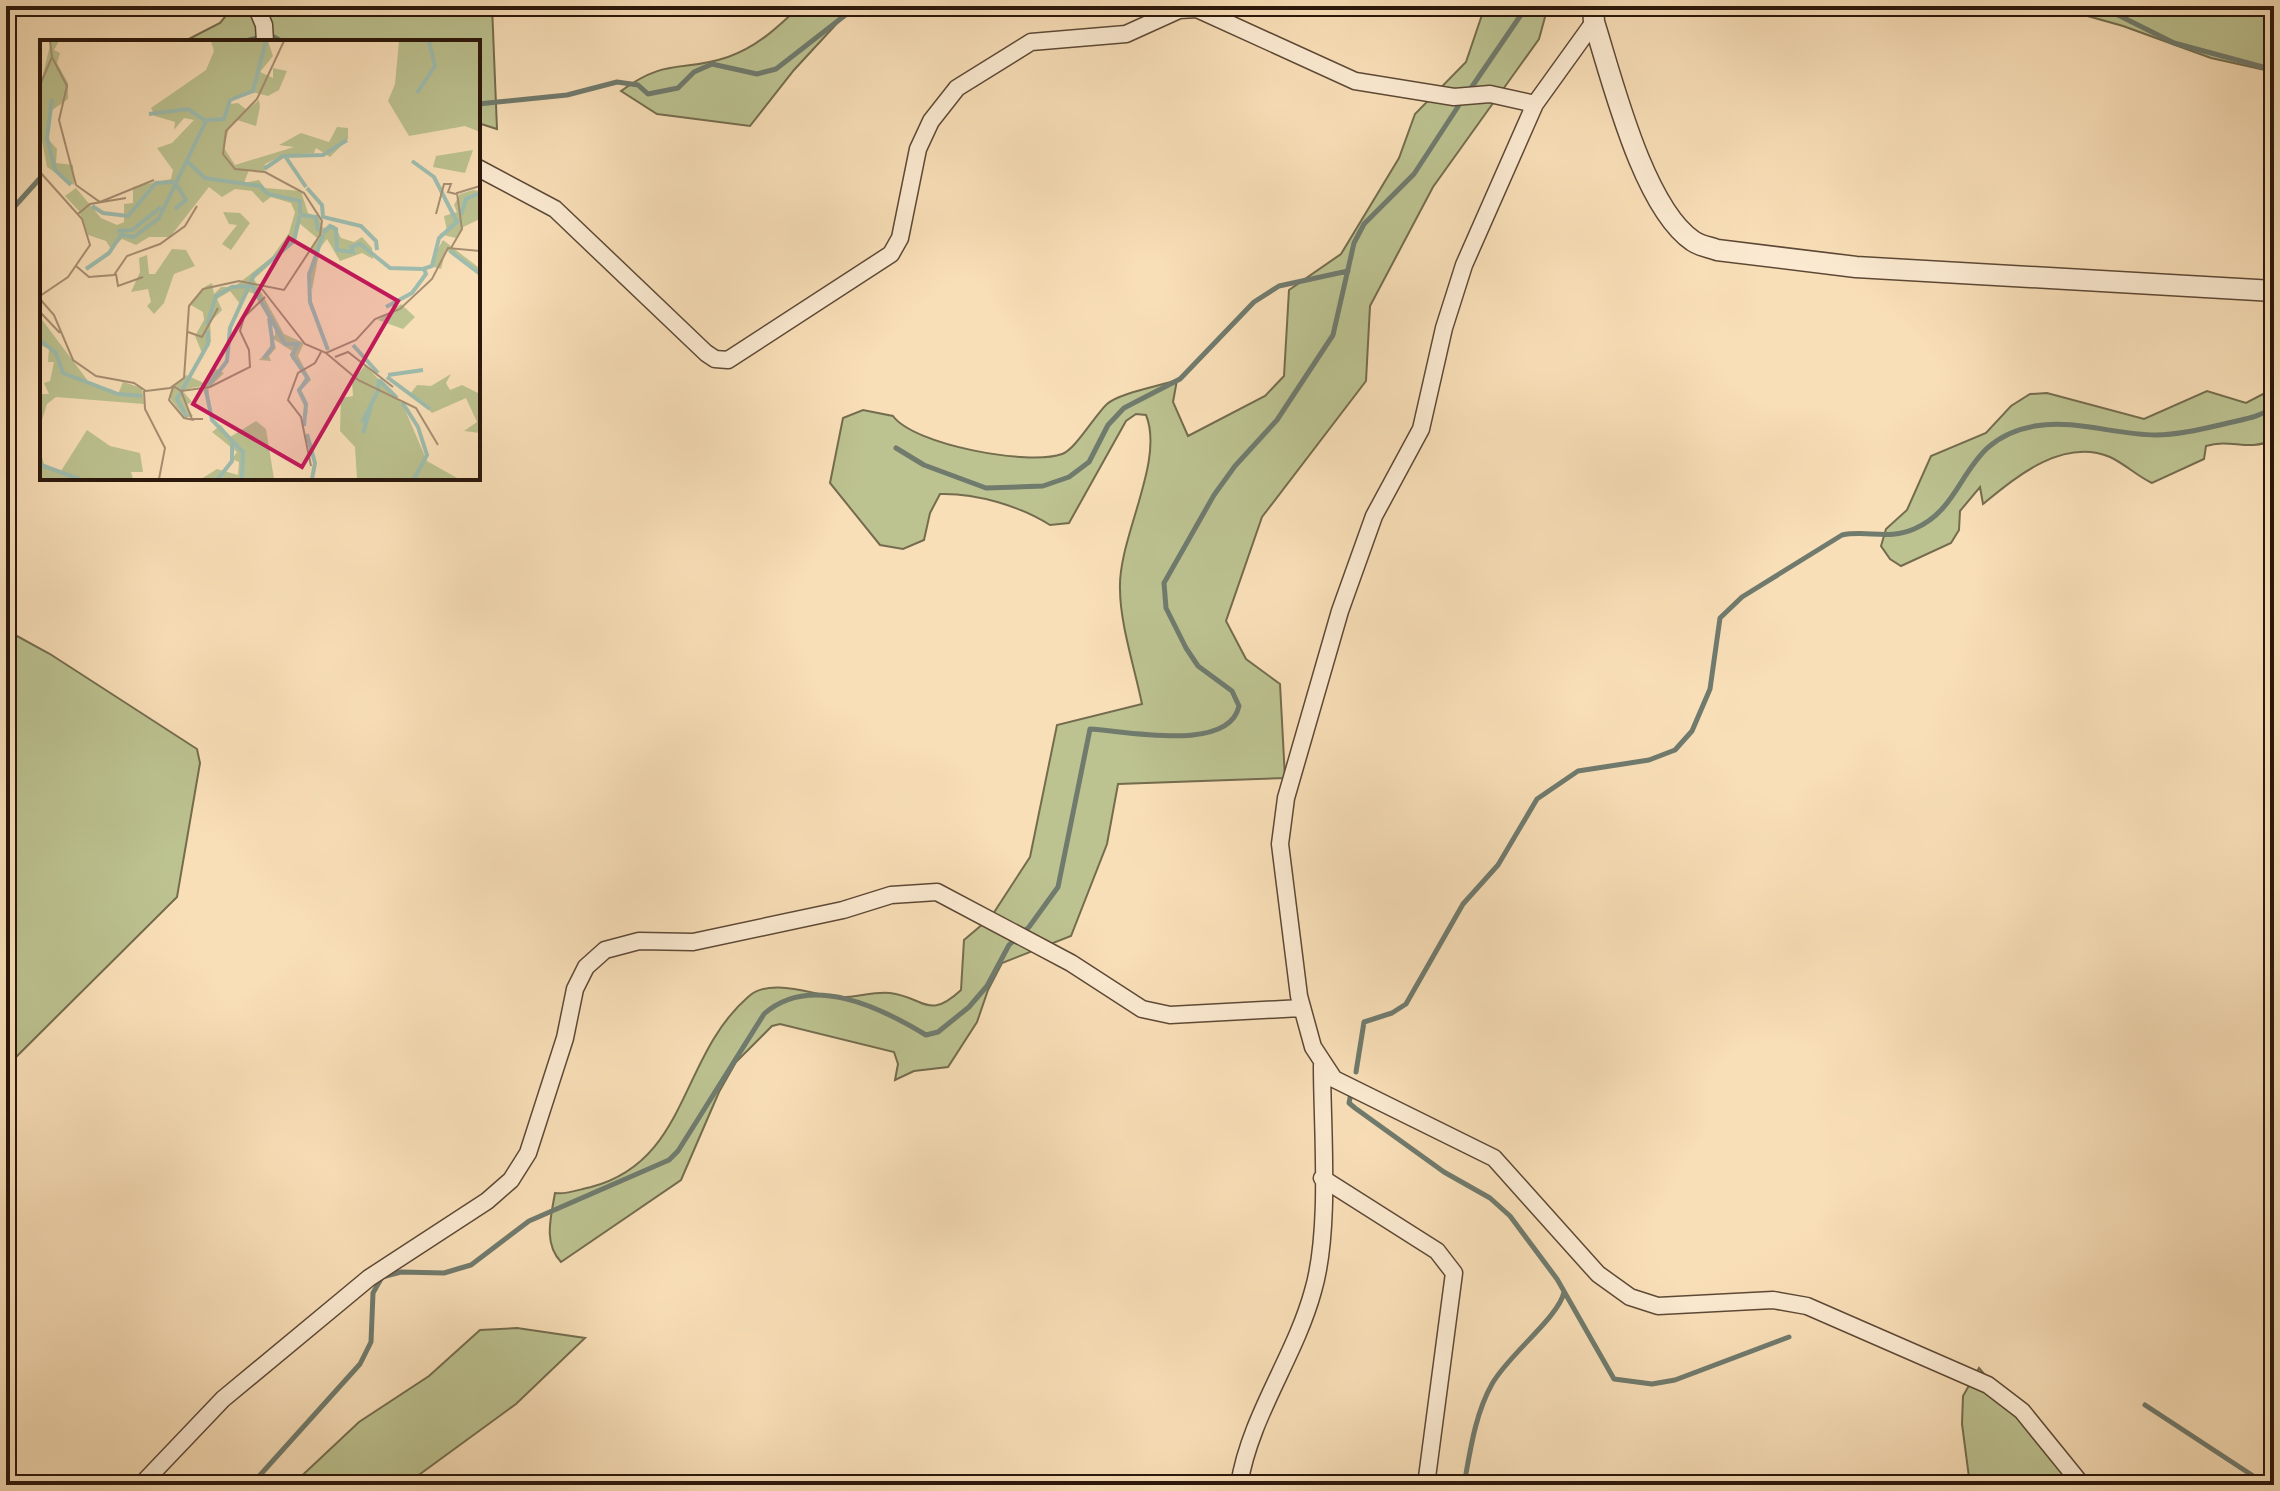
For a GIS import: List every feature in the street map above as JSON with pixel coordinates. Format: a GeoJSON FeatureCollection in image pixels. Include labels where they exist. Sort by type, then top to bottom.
{"type":"FeatureCollection","features":[{"type":"Feature","properties":{"kind":"street"},"geometry":{"type":"LineString","coordinates":[[256,6],[262,18],[265,40]]}},
{"type":"Feature","properties":{"kind":"street"},"geometry":{"type":"LineString","coordinates":[[480,169],[555,209],[706,353],[728,360],[891,254],[900,238],[915,158],[941,107],[957,88],[1031,42],[1126,34],[1179,10],[1197,9],[1355,81],[1454,97],[1490,94],[1535,104]]}},
{"type":"Feature","properties":{"kind":"street"},"geometry":{"type":"LineString","coordinates":[[1239,1485],[1270,1393],[1313,1293],[1321,1258],[1322,1065],[1301,1008],[1280,844],[1289,787],[1340,611],[1374,516],[1421,429],[1444,328],[1464,265],[1535,104],[1594,14]]}},
{"type":"Feature","properties":{"kind":"street"},"geometry":{"type":"LineString","coordinates":[[1594,14],[1644,172],[1679,229],[1695,243],[1717,250],[1856,267],[2274,291]]}},
{"type":"Feature","properties":{"kind":"street"},"geometry":{"type":"LineString","coordinates":[[141,1485],[223,1399],[369,1278],[487,1201],[511,1180],[528,1153],[565,1038],[575,989],[586,967],[605,950],[639,941],[693,942],[843,910],[891,895],[937,892],[1071,963],[1142,1009],[1170,1015],[1301,1008]]}},
{"type":"Feature","properties":{"kind":"street"},"geometry":{"type":"LineString","coordinates":[[1322,1065],[1350,1089],[1494,1158],[1598,1274],[1630,1297],[1658,1306],[1773,1300],[1807,1306],[1988,1385],[2022,1411],[2082,1485]]}},
{"type":"Feature","properties":{"kind":"street"},"geometry":{"type":"LineString","coordinates":[[1322,1178],[1437,1251],[1454,1273],[1426,1485]]}},
{"type":"Feature","properties":{"kind":"green space"},"geometry":{"type":"Polygon","coordinates":[[[234,6],[278,6],[283,13],[492,6],[497,129],[480,124],[480,40],[187,40],[220,23],[234,6]]]}},
{"type":"Feature","properties":{"kind":"green space"},"geometry":{"type":"Polygon","coordinates":[[[800,6],[853,6],[794,70],[750,126],[657,114],[621,91],[637,80],[663,70],[712,62],[739,53],[767,36],[800,6]]]}},
{"type":"Feature","properties":{"kind":"green space"},"geometry":{"type":"Polygon","coordinates":[[[1485,6],[1548,6],[1539,39],[1433,187],[1370,306],[1366,381],[1262,517],[1226,621],[1246,659],[1280,684],[1285,778],[1118,784],[1107,844],[1071,936],[1002,963],[977,1022],[948,1067],[914,1071],[895,1080],[898,1064],[894,1052],[780,1024],[772,1026],[736,1062],[719,1092],[681,1180],[561,1262],[555,1255],[550,1238],[555,1193],[591,1187],[623,1174],[647,1155],[666,1131],[725,1021],[748,997],[757,991],[778,987],[836,997],[890,993],[933,1006],[961,990],[964,940],[991,917],[1030,857],[1057,725],[1142,704],[1125,632],[1120,589],[1121,569],[1150,454],[1146,415],[1136,414],[1126,421],[1069,523],[1050,525],[997,502],[940,494],[930,513],[924,540],[903,549],[880,545],[830,483],[843,418],[863,410],[893,416],[924,436],[947,444],[1000,455],[1046,457],[1067,451],[1107,404],[1140,390],[1177,380],[1173,402],[1188,436],[1265,396],[1284,376],[1289,290],[1341,254],[1399,158],[1415,114],[1466,62],[1485,6]]]}},
{"type":"Feature","properties":{"kind":"green space"},"geometry":{"type":"Polygon","coordinates":[[[2052,6],[2274,6],[2274,72],[2211,58],[2123,26],[2052,6]]]}},
{"type":"Feature","properties":{"kind":"green space"},"geometry":{"type":"Polygon","coordinates":[[[2274,296],[2274,440],[2255,445],[2224,443],[2206,446],[2204,459],[2152,483],[2110,457],[2092,452],[2058,456],[2025,472],[1983,504],[1980,487],[1960,511],[1959,530],[1951,543],[1901,566],[1890,559],[1881,546],[1886,529],[1907,510],[1931,456],[1986,433],[2011,406],[2030,394],[2047,393],[2144,419],[2207,391],[2246,403],[2265,393],[2274,296]]]}},
{"type":"Feature","properties":{"kind":"green space"},"geometry":{"type":"Polygon","coordinates":[[[6,630],[50,654],[197,749],[200,763],[177,897],[6,1067],[6,630]]]}},
{"type":"Feature","properties":{"kind":"green space"},"geometry":{"type":"Polygon","coordinates":[[[517,1328],[585,1338],[516,1404],[405,1485],[292,1485],[359,1422],[429,1376],[480,1330],[517,1328]]]}},
{"type":"Feature","properties":{"kind":"green space"},"geometry":{"type":"Polygon","coordinates":[[[1979,1368],[2079,1485],[1970,1485],[1962,1424],[1963,1396],[1979,1368]]]}},
{"type":"Feature","properties":{"kind":"waterway"},"geometry":{"type":"LineString","coordinates":[[480,104],[567,95],[617,82],[638,85],[648,94],[678,88],[694,72],[712,64],[757,74],[776,69],[857,6]]}},
{"type":"Feature","properties":{"kind":"waterway"},"geometry":{"type":"LineString","coordinates":[[1469,91],[1527,6]]}},
{"type":"Feature","properties":{"kind":"waterway"},"geometry":{"type":"LineString","coordinates":[[2100,6],[2174,43],[2274,70]]}},
{"type":"Feature","properties":{"kind":"waterway"},"geometry":{"type":"LineString","coordinates":[[249,40],[270,35],[279,40]]}},
{"type":"Feature","properties":{"kind":"waterway"},"geometry":{"type":"LineString","coordinates":[[251,1485],[360,1364],[371,1342],[373,1293],[382,1277],[401,1272],[444,1273],[471,1265],[529,1221],[669,1160],[678,1151],[764,1014],[782,1002],[802,996],[823,995],[845,999],[888,1014],[926,1035],[938,1032],[969,1007],[987,986],[1009,945],[1029,927],[1058,887],[1090,729],[1175,736],[1217,730],[1231,721],[1239,706],[1232,691],[1198,666],[1186,648],[1166,608],[1164,583],[1214,495],[1235,466],[1277,420],[1333,335],[1354,243],[1364,224],[1414,174],[1463,99]]}},
{"type":"Feature","properties":{"kind":"waterway"},"geometry":{"type":"LineString","coordinates":[[6,216],[40,178]]}},
{"type":"Feature","properties":{"kind":"waterway"},"geometry":{"type":"LineString","coordinates":[[896,448],[924,465],[986,488],[1043,486],[1069,477],[1089,462],[1108,425],[1124,408],[1180,379],[1254,302],[1279,286],[1348,271]]}},
{"type":"Feature","properties":{"kind":"waterway"},"geometry":{"type":"LineString","coordinates":[[1356,1072],[1364,1022],[1392,1013],[1406,1004],[1463,904],[1498,865],[1537,799],[1578,771],[1649,760],[1675,750],[1692,731],[1710,689],[1720,618],[1742,597],[1842,535],[1905,532],[1932,518],[1946,505],[1978,458],[1992,444],[2010,433],[2035,426],[2065,424],[2141,434],[2174,434],[2246,419],[2274,407]]}},
{"type":"Feature","properties":{"kind":"waterway"},"geometry":{"type":"LineString","coordinates":[[1351,1093],[1349,1103],[1355,1108],[1444,1172],[1490,1198],[1510,1216],[1557,1279],[1614,1379],[1652,1384],[1675,1380],[1789,1337]]}},
{"type":"Feature","properties":{"kind":"waterway"},"geometry":{"type":"LineString","coordinates":[[1464,1485],[1477,1420],[1492,1384],[1553,1313],[1564,1292]]}},
{"type":"Feature","properties":{"kind":"waterway"},"geometry":{"type":"LineString","coordinates":[[2145,1405],[2267,1485]]}}]}
